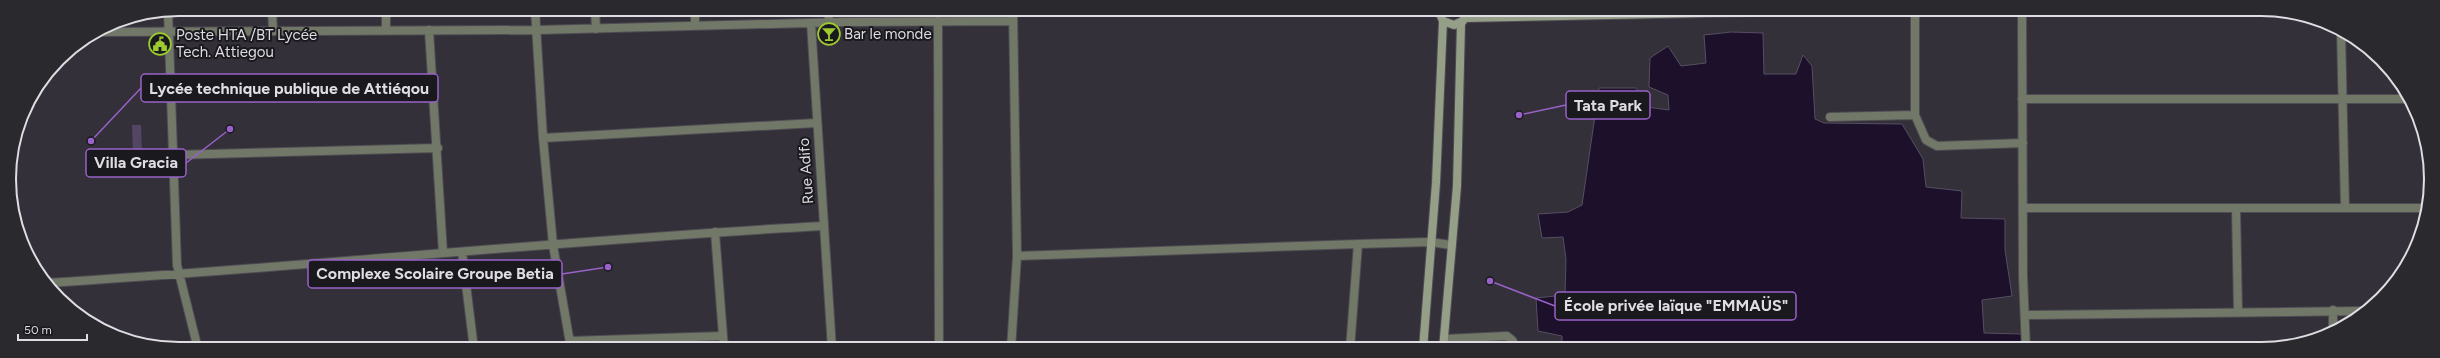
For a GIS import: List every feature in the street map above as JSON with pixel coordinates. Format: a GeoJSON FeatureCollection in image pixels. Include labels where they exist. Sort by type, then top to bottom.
{"type":"FeatureCollection","features":[{"type":"Feature","properties":{"kind":"main road"},"geometry":{"type":"LineString","coordinates":[[1423,342],[1430,242],[1436,183],[1443,21],[1441,16]]}},
{"type":"Feature","properties":{"kind":"main road"},"geometry":{"type":"LineString","coordinates":[[1444,342],[1457,186],[1463,20],[1464,16]]}},
{"type":"Feature","properties":{"kind":"main road"},"geometry":{"type":"LineString","coordinates":[[1443,21],[1451,25],[1463,20],[1621,16]]}},
{"type":"Feature","properties":{"kind":"street"},"geometry":{"type":"LineString","coordinates":[[168,16],[179,275],[196,342]]}},
{"type":"Feature","properties":{"kind":"street"},"geometry":{"type":"LineString","coordinates":[[272,16],[273,30]]}},
{"type":"Feature","properties":{"kind":"street"},"geometry":{"type":"LineString","coordinates":[[386,16],[386,30]]}},
{"type":"Feature","properties":{"kind":"street"},"geometry":{"type":"LineString","coordinates":[[536,16],[543,138],[553,245],[570,342]]}},
{"type":"Feature","properties":{"kind":"street"},"geometry":{"type":"LineString","coordinates":[[595,16],[596,29]]}},
{"type":"Feature","properties":{"kind":"street"},"geometry":{"type":"LineString","coordinates":[[695,16],[696,25]]}},
{"type":"Feature","properties":{"kind":"street"},"geometry":{"type":"LineString","coordinates":[[829,16],[829,22]]}},
{"type":"Feature","properties":{"kind":"street"},"geometry":{"type":"LineString","coordinates":[[1011,342],[1017,256],[1013,16]]}},
{"type":"Feature","properties":{"kind":"street"},"geometry":{"type":"LineString","coordinates":[[1915,16],[1915,115],[1926,140],[1937,146],[2023,143]]}},
{"type":"Feature","properties":{"kind":"street"},"geometry":{"type":"LineString","coordinates":[[2022,16],[2023,208],[2026,342]]}},
{"type":"Feature","properties":{"kind":"street"},"geometry":{"type":"LineString","coordinates":[[938,21],[939,342]]}},
{"type":"Feature","properties":{"kind":"street"},"geometry":{"type":"LineString","coordinates":[[110,32],[168,30],[537,30],[829,22],[1013,21]]}},
{"type":"Feature","properties":{"kind":"street","name":"Rue Adifo"},"geometry":{"type":"LineString","coordinates":[[811,23],[816,123],[832,342]]}},
{"type":"Feature","properties":{"kind":"street"},"geometry":{"type":"LineString","coordinates":[[429,30],[438,148],[443,253]]}},
{"type":"Feature","properties":{"kind":"street"},"geometry":{"type":"LineString","coordinates":[[2341,38],[2344,99],[2345,208]]}},
{"type":"Feature","properties":{"kind":"street"},"geometry":{"type":"LineString","coordinates":[[2022,99],[2403,99]]}},
{"type":"Feature","properties":{"kind":"street"},"geometry":{"type":"LineString","coordinates":[[1830,117],[1915,115]]}},
{"type":"Feature","properties":{"kind":"street"},"geometry":{"type":"LineString","coordinates":[[543,138],[816,123]]}},
{"type":"Feature","properties":{"kind":"street"},"geometry":{"type":"LineString","coordinates":[[173,155],[438,148]]}},
{"type":"Feature","properties":{"kind":"street"},"geometry":{"type":"LineString","coordinates":[[2023,208],[2422,208]]}},
{"type":"Feature","properties":{"kind":"street"},"geometry":{"type":"LineString","coordinates":[[2236,208],[2238,312]]}},
{"type":"Feature","properties":{"kind":"street"},"geometry":{"type":"LineString","coordinates":[[54,284],[179,275],[715,232],[824,226]]}},
{"type":"Feature","properties":{"kind":"street"},"geometry":{"type":"LineString","coordinates":[[715,232],[723,342]]}},
{"type":"Feature","properties":{"kind":"street"},"geometry":{"type":"LineString","coordinates":[[1017,256],[1430,242],[1451,245]]}},
{"type":"Feature","properties":{"kind":"street"},"geometry":{"type":"LineString","coordinates":[[1351,342],[1358,244]]}},
{"type":"Feature","properties":{"kind":"street"},"geometry":{"type":"LineString","coordinates":[[462,252],[473,342]]}},
{"type":"Feature","properties":{"kind":"street"},"geometry":{"type":"LineString","coordinates":[[2333,310],[2333,325]]}},
{"type":"Feature","properties":{"kind":"street"},"geometry":{"type":"LineString","coordinates":[[2025,315],[2357,311]]}},
{"type":"Feature","properties":{"kind":"street"},"geometry":{"type":"LineString","coordinates":[[622,342],[723,336]]}},
{"type":"Feature","properties":{"kind":"street"},"geometry":{"type":"LineString","coordinates":[[1444,339],[1507,336],[1513,342]]}},
{"type":"Feature","properties":{"kind":"shaded area"},"geometry":{"type":"Polygon","coordinates":[[[1731,32],[1763,33],[1764,74],[1796,74],[1803,55],[1812,66],[1815,119],[1824,123],[1902,124],[1923,159],[1926,187],[1962,191],[1961,218],[2005,219],[2005,250],[2012,296],[1982,300],[1984,333],[2022,334],[2022,342],[1562,342],[1562,336],[1538,331],[1536,298],[1565,295],[1566,259],[1563,237],[1542,238],[1538,214],[1568,212],[1582,205],[1599,88],[1636,88],[1646,107],[1669,110],[1668,95],[1649,87],[1650,58],[1668,46],[1681,66],[1706,63],[1704,35],[1731,32]]]}},
{"type":"Feature","properties":{"kind":"shaded area"},"geometry":{"type":"Polygon","coordinates":[[[132,125],[141,125],[142,157],[133,157],[132,125]]]}},
{"type":"Feature","properties":{"kind":"place","name":"Bar le monde"},"geometry":{"type":"Point","coordinates":[829,34]}},
{"type":"Feature","properties":{"kind":"place","name":"Poste HTA /BT Lycée Tech. Attiegou"},"geometry":{"type":"Point","coordinates":[160,44]}},
{"type":"Feature","properties":{"kind":"place","name":"Tata Park"},"geometry":{"type":"Point","coordinates":[1519,115]}},
{"type":"Feature","properties":{"kind":"place","name":"Villa Gracia"},"geometry":{"type":"Point","coordinates":[230,129]}},
{"type":"Feature","properties":{"kind":"place","name":"Lycée technique publique de Attiéqou"},"geometry":{"type":"Point","coordinates":[91,141]}},
{"type":"Feature","properties":{"kind":"place","name":"Complexe Scolaire Groupe Betia"},"geometry":{"type":"Point","coordinates":[608,267]}},
{"type":"Feature","properties":{"kind":"place","name":"École privée laïque \"EMMAÜS\""},"geometry":{"type":"Point","coordinates":[1490,281]}}]}
